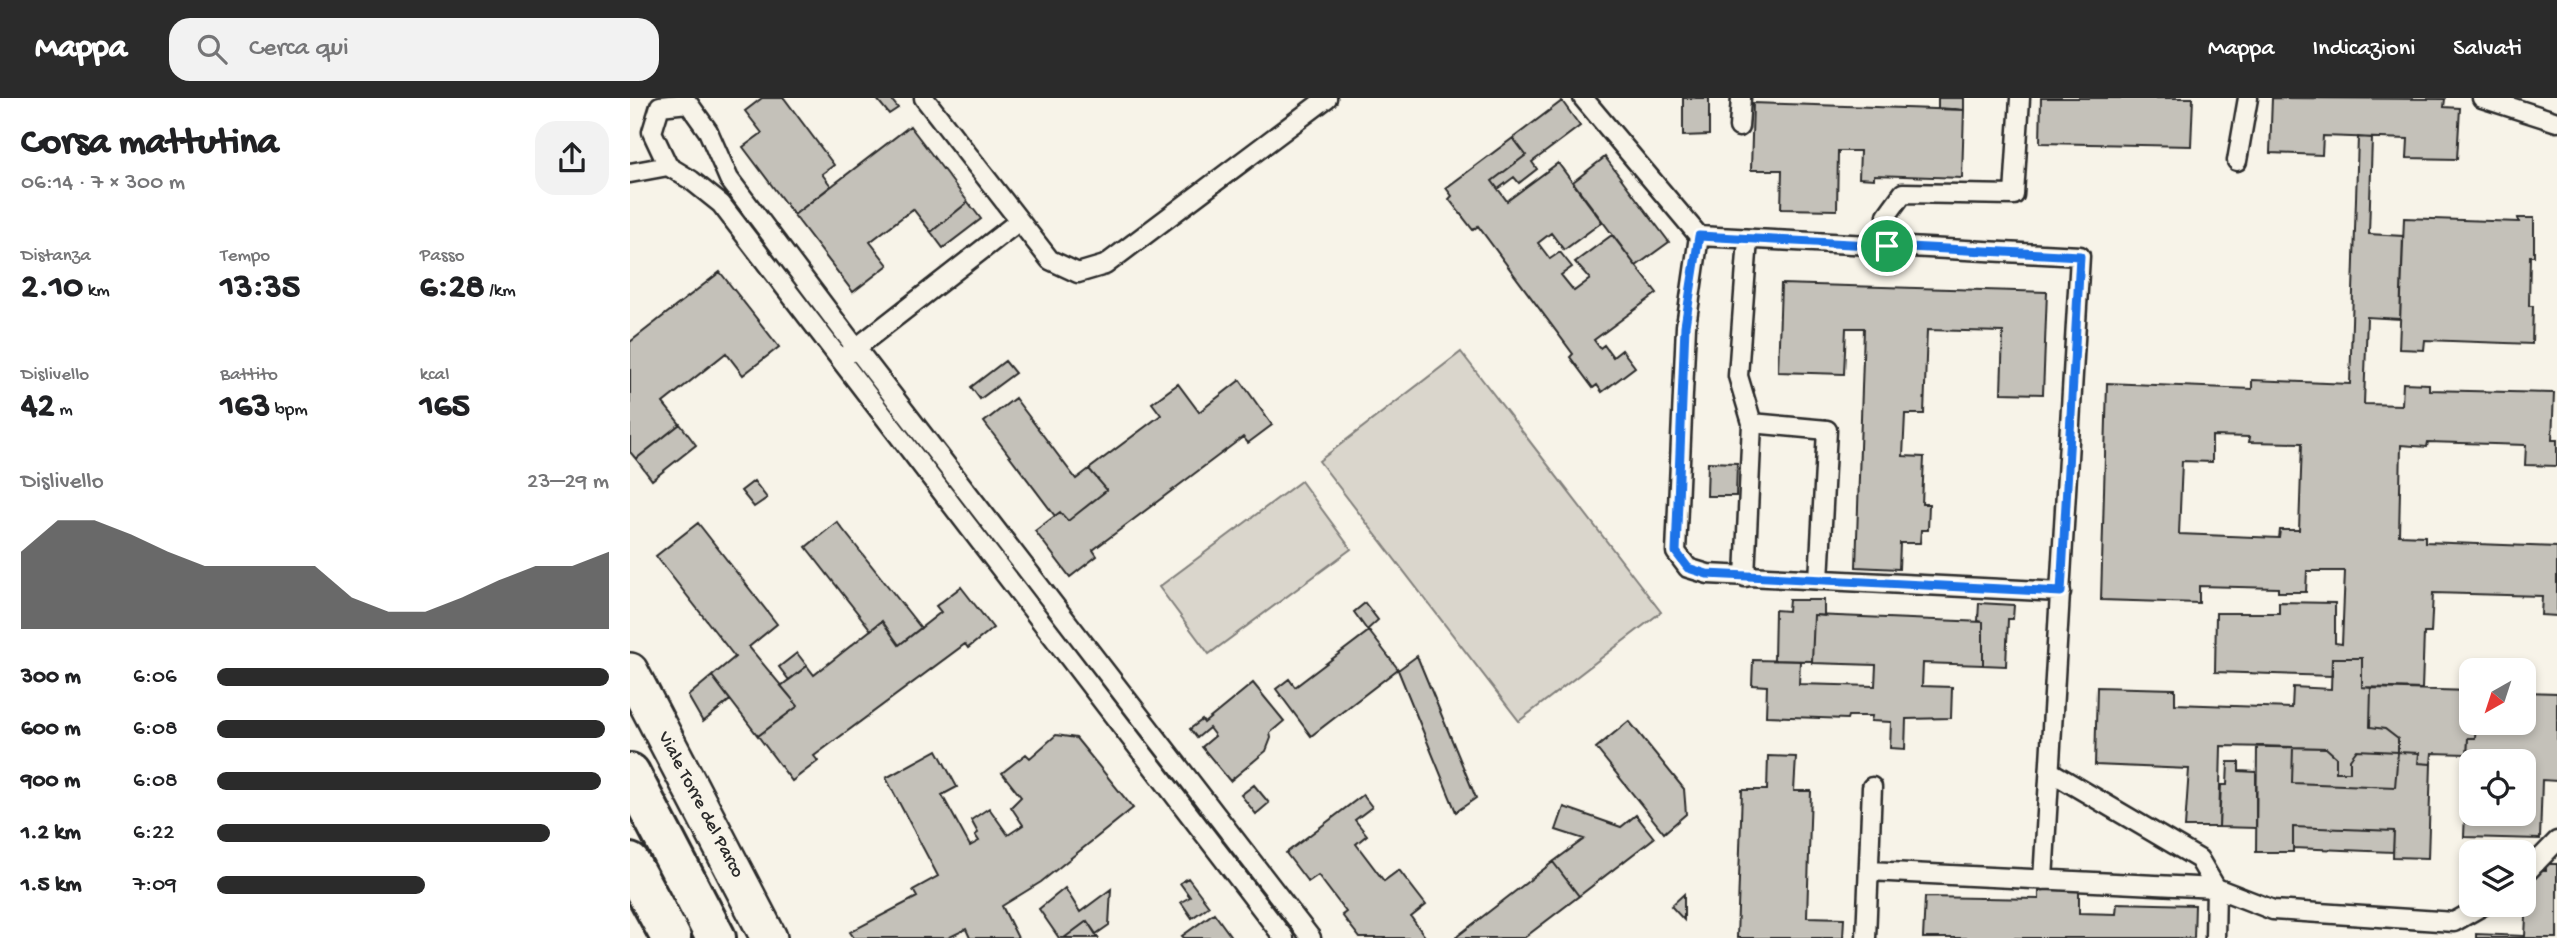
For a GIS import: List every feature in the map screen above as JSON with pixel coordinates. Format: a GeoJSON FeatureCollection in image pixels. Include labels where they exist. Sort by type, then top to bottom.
{"type":"FeatureCollection","features":[{"type":"Feature","properties":{"kind":"street","name":"Viale Torre del Parco"},"geometry":{"type":"LineString","coordinates":[[630,671],[769,938]]}},
{"type":"Feature","properties":{"kind":"street"},"geometry":{"type":"LineString","coordinates":[[630,773],[716,938]]}},
{"type":"Feature","properties":{"kind":"street"},"geometry":{"type":"LineString","coordinates":[[630,863],[671,938]]}},
{"type":"Feature","properties":{"kind":"lane"},"geometry":{"type":"LineString","coordinates":[[924,98],[1050,260],[1078,272],[1105,265],[1327,98]]}},
{"type":"Feature","properties":{"kind":"lane"},"geometry":{"type":"LineString","coordinates":[[1583,98],[1699,236],[2080,256],[2043,880]]}},
{"type":"Feature","properties":{"kind":"lane"},"geometry":{"type":"LineString","coordinates":[[1740,127],[1741,98]]}},
{"type":"Feature","properties":{"kind":"lane"},"geometry":{"type":"LineString","coordinates":[[1887,246],[1887,215],[1903,193],[2014,195],[2020,98]]}},
{"type":"Feature","properties":{"kind":"lane"},"geometry":{"type":"LineString","coordinates":[[2237,161],[2248,98]]}},
{"type":"Feature","properties":{"kind":"lane"},"geometry":{"type":"LineString","coordinates":[[2482,98],[2557,122]]}},
{"type":"Feature","properties":{"kind":"lane"},"geometry":{"type":"LineString","coordinates":[[1284,938],[721,204],[668,166],[652,132],[657,102],[688,103],[708,131],[729,179],[1311,938]]}},
{"type":"Feature","properties":{"kind":"lane"},"geometry":{"type":"LineString","coordinates":[[630,173],[668,166]]}},
{"type":"Feature","properties":{"kind":"lane"},"geometry":{"type":"LineString","coordinates":[[841,359],[1019,221]]}},
{"type":"Feature","properties":{"kind":"lane"},"geometry":{"type":"LineString","coordinates":[[1699,236],[1685,326],[1676,552],[1688,568],[1707,574],[2061,592]]}},
{"type":"Feature","properties":{"kind":"lane"},"geometry":{"type":"LineString","coordinates":[[1745,576],[1752,423],[1738,376],[1748,239]]}},
{"type":"Feature","properties":{"kind":"lane"},"geometry":{"type":"LineString","coordinates":[[1752,423],[1827,430],[1819,580]]}},
{"type":"Feature","properties":{"kind":"lane"},"geometry":{"type":"LineString","coordinates":[[2051,772],[2199,859],[2217,888],[2215,938]]}},
{"type":"Feature","properties":{"kind":"lane"},"geometry":{"type":"LineString","coordinates":[[1866,938],[1872,787]]}},
{"type":"Feature","properties":{"kind":"lane"},"geometry":{"type":"LineString","coordinates":[[2536,863],[2557,841]]}},
{"type":"Feature","properties":{"kind":"lane"},"geometry":{"type":"LineString","coordinates":[[1869,871],[2217,888],[2273,910],[2454,930],[2470,917]]}},
{"type":"Feature","properties":{"kind":"shaded area"},"geometry":{"type":"Polygon","coordinates":[[[1461,352],[1661,612],[1519,721],[1319,461],[1461,352]]]}},
{"type":"Feature","properties":{"kind":"shaded area"},"geometry":{"type":"Polygon","coordinates":[[[1301,481],[1351,549],[1209,654],[1159,587],[1301,481]]]}},
{"type":"Feature","properties":{"kind":"building"},"geometry":{"type":"Polygon","coordinates":[[[762,98],[784,98],[834,165],[822,174],[831,186],[794,215],[743,147],[762,133],[745,111],[762,98]]]}},
{"type":"Feature","properties":{"kind":"building"},"geometry":{"type":"Polygon","coordinates":[[[876,98],[890,98],[898,108],[889,114],[876,98]]]}},
{"type":"Feature","properties":{"kind":"building"},"geometry":{"type":"Polygon","coordinates":[[[1683,98],[1709,98],[1709,135],[1683,136],[1683,98]]]}},
{"type":"Feature","properties":{"kind":"building"},"geometry":{"type":"Polygon","coordinates":[[[1938,98],[1964,98],[1964,110],[1938,108],[1938,98]]]}},
{"type":"Feature","properties":{"kind":"building"},"geometry":{"type":"Polygon","coordinates":[[[2041,98],[2193,98],[2191,146],[2040,143],[2041,98]]]}},
{"type":"Feature","properties":{"kind":"building"},"geometry":{"type":"Polygon","coordinates":[[[2272,98],[2445,99],[2444,107],[2460,108],[2457,159],[2407,158],[2408,139],[2323,136],[2322,155],[2270,153],[2272,98]]]}},
{"type":"Feature","properties":{"kind":"building"},"geometry":{"type":"Polygon","coordinates":[[[1562,101],[1580,126],[1532,162],[1537,169],[1519,183],[1514,177],[1498,189],[1492,181],[1526,155],[1513,138],[1562,101]]]}},
{"type":"Feature","properties":{"kind":"building"},"geometry":{"type":"Polygon","coordinates":[[[1753,103],[1964,110],[1962,178],[1874,175],[1874,179],[1859,178],[1860,151],[1838,151],[1837,210],[1781,209],[1782,170],[1751,170],[1753,103]]]}},
{"type":"Feature","properties":{"kind":"building"},"geometry":{"type":"Polygon","coordinates":[[[910,126],[968,202],[931,232],[913,209],[870,242],[888,265],[853,292],[794,215],[910,126]]]}},
{"type":"Feature","properties":{"kind":"building"},"geometry":{"type":"Polygon","coordinates":[[[2358,137],[2372,138],[2369,234],[2403,236],[2400,319],[2367,317],[2364,404],[2402,405],[2403,383],[2429,384],[2429,390],[2554,393],[2552,440],[2557,440],[2557,466],[2525,465],[2526,445],[2428,442],[2427,447],[2401,445],[2399,535],[2425,536],[2425,542],[2557,547],[2557,616],[2541,615],[2542,596],[2433,593],[2431,633],[2424,633],[2422,689],[2362,687],[2362,658],[2332,658],[2332,676],[2215,672],[2216,613],[2279,613],[2279,602],[2335,603],[2335,643],[2342,644],[2345,571],[2307,571],[2306,592],[2278,592],[2278,588],[2199,586],[2199,603],[2101,600],[2107,383],[2252,389],[2252,380],[2350,384],[2358,137]],[[2212,436],[2212,462],[2182,461],[2179,534],[2279,538],[2280,530],[2299,530],[2302,443],[2249,442],[2250,437],[2212,436]]]}},
{"type":"Feature","properties":{"kind":"building"},"geometry":{"type":"Polygon","coordinates":[[[1513,138],[1526,155],[1492,181],[1507,201],[1558,163],[1602,222],[1564,250],[1551,233],[1538,243],[1550,259],[1560,252],[1572,267],[1561,275],[1574,291],[1590,279],[1575,262],[1612,235],[1657,293],[1594,340],[1600,348],[1604,345],[1613,357],[1622,350],[1635,367],[1602,392],[1597,385],[1593,388],[1570,357],[1573,354],[1478,226],[1473,230],[1449,199],[1452,196],[1446,188],[1513,138]]]}},
{"type":"Feature","properties":{"kind":"building"},"geometry":{"type":"Polygon","coordinates":[[[1605,157],[1669,242],[1636,266],[1573,182],[1605,157]]]}},
{"type":"Feature","properties":{"kind":"building"},"geometry":{"type":"Polygon","coordinates":[[[968,202],[981,219],[943,248],[931,232],[968,202]]]}},
{"type":"Feature","properties":{"kind":"building"},"geometry":{"type":"Polygon","coordinates":[[[2404,218],[2519,222],[2518,218],[2534,218],[2534,256],[2530,256],[2529,306],[2533,306],[2532,344],[2425,340],[2424,350],[2399,349],[2404,218]]]}},
{"type":"Feature","properties":{"kind":"building"},"geometry":{"type":"Polygon","coordinates":[[[720,272],[779,347],[743,375],[726,353],[663,403],[680,424],[636,459],[630,452],[630,342],[720,272]]]}},
{"type":"Feature","properties":{"kind":"building"},"geometry":{"type":"Polygon","coordinates":[[[1781,284],[2047,292],[2043,394],[2001,393],[2003,332],[1927,330],[1924,414],[1905,414],[1903,456],[1924,457],[1922,504],[1929,504],[1928,530],[1921,530],[1920,543],[1900,543],[1899,569],[1856,567],[1864,328],[1846,328],[1844,374],[1778,372],[1781,284]]]}},
{"type":"Feature","properties":{"kind":"building"},"geometry":{"type":"Polygon","coordinates":[[[1005,361],[1015,373],[980,399],[971,387],[1005,361]]]}},
{"type":"Feature","properties":{"kind":"building"},"geometry":{"type":"Polygon","coordinates":[[[1240,380],[1272,425],[1248,443],[1243,437],[1093,550],[1097,556],[1070,577],[1035,531],[1060,512],[1068,521],[1107,490],[1089,469],[1161,415],[1152,403],[1178,384],[1199,412],[1240,380]]]}},
{"type":"Feature","properties":{"kind":"building"},"geometry":{"type":"Polygon","coordinates":[[[1015,398],[1076,479],[1089,469],[1107,490],[1068,521],[1060,512],[1055,516],[984,422],[1015,398]]]}},
{"type":"Feature","properties":{"kind":"building"},"geometry":{"type":"Polygon","coordinates":[[[680,424],[696,445],[652,480],[636,459],[680,424]]]}},
{"type":"Feature","properties":{"kind":"building"},"geometry":{"type":"Polygon","coordinates":[[[1708,462],[1737,463],[1736,496],[1707,496],[1708,462]]]}},
{"type":"Feature","properties":{"kind":"building"},"geometry":{"type":"Polygon","coordinates":[[[754,481],[767,498],[754,507],[741,491],[754,481]]]}},
{"type":"Feature","properties":{"kind":"building"},"geometry":{"type":"Polygon","coordinates":[[[837,522],[921,628],[899,645],[882,621],[871,630],[806,547],[837,522]]]}},
{"type":"Feature","properties":{"kind":"building"},"geometry":{"type":"Polygon","coordinates":[[[698,523],[777,624],[749,647],[798,706],[758,736],[712,676],[735,657],[656,556],[698,523]]]}},
{"type":"Feature","properties":{"kind":"building"},"geometry":{"type":"Polygon","coordinates":[[[961,587],[993,628],[968,648],[965,644],[814,756],[818,761],[792,781],[758,736],[798,706],[781,686],[807,666],[814,675],[882,621],[899,645],[941,612],[936,606],[961,587]]]}},
{"type":"Feature","properties":{"kind":"building"},"geometry":{"type":"Polygon","coordinates":[[[1789,600],[1824,600],[1824,616],[1814,615],[1812,661],[1774,660],[1775,610],[1788,611],[1789,600]]]}},
{"type":"Feature","properties":{"kind":"building"},"geometry":{"type":"Polygon","coordinates":[[[1365,603],[1378,620],[1367,630],[1354,612],[1365,603]]]}},
{"type":"Feature","properties":{"kind":"building"},"geometry":{"type":"Polygon","coordinates":[[[1979,603],[2014,605],[2013,619],[2008,619],[2006,666],[1983,665],[1983,622],[1978,621],[1979,603]]]}},
{"type":"Feature","properties":{"kind":"building"},"geometry":{"type":"Polygon","coordinates":[[[1814,615],[1983,622],[1983,665],[1923,663],[1922,686],[1952,687],[1951,718],[1906,719],[1905,749],[1890,748],[1891,722],[1871,721],[1872,716],[1848,716],[1847,719],[1766,716],[1767,686],[1752,685],[1753,660],[1800,661],[1799,684],[1875,686],[1876,665],[1812,663],[1814,615]]]}},
{"type":"Feature","properties":{"kind":"building"},"geometry":{"type":"Polygon","coordinates":[[[1369,631],[1398,669],[1311,736],[1276,689],[1289,679],[1295,687],[1369,631]]]}},
{"type":"Feature","properties":{"kind":"building"},"geometry":{"type":"Polygon","coordinates":[[[797,653],[807,666],[789,680],[779,667],[797,653]]]}},
{"type":"Feature","properties":{"kind":"building"},"geometry":{"type":"Polygon","coordinates":[[[1417,656],[1476,798],[1456,812],[1398,670],[1417,656]]]}},
{"type":"Feature","properties":{"kind":"building"},"geometry":{"type":"Polygon","coordinates":[[[2332,658],[2362,658],[2362,687],[2371,688],[2370,727],[2385,729],[2398,739],[2398,752],[2357,750],[2350,759],[2350,772],[2336,772],[2336,757],[2326,748],[2221,746],[2219,827],[2185,827],[2189,769],[2095,765],[2097,687],[2175,689],[2175,704],[2292,708],[2293,687],[2331,689],[2332,658]]]}},
{"type":"Feature","properties":{"kind":"building"},"geometry":{"type":"Polygon","coordinates":[[[712,676],[730,700],[703,722],[688,696],[712,676]]]}},
{"type":"Feature","properties":{"kind":"building"},"geometry":{"type":"Polygon","coordinates":[[[1253,683],[1284,721],[1270,733],[1266,751],[1230,781],[1202,747],[1215,736],[1209,728],[1197,738],[1190,729],[1202,720],[1204,723],[1253,683]]]}},
{"type":"Feature","properties":{"kind":"building"},"geometry":{"type":"Polygon","coordinates":[[[2371,688],[2459,691],[2459,735],[2475,735],[2475,738],[2468,738],[2467,749],[2459,749],[2459,754],[2432,753],[2431,764],[2418,763],[2419,753],[2398,752],[2398,739],[2385,729],[2370,727],[2371,688]]]}},
{"type":"Feature","properties":{"kind":"building"},"geometry":{"type":"Polygon","coordinates":[[[2536,692],[2557,693],[2557,781],[2542,780],[2540,839],[2464,837],[2464,826],[2536,826],[2536,749],[2468,749],[2468,738],[2475,738],[2475,735],[2536,735],[2536,692]]]}},
{"type":"Feature","properties":{"kind":"building"},"geometry":{"type":"Polygon","coordinates":[[[1629,721],[1684,789],[1686,814],[1664,833],[1596,748],[1629,721]]]}},
{"type":"Feature","properties":{"kind":"building"},"geometry":{"type":"Polygon","coordinates":[[[1056,735],[1076,738],[1133,808],[1041,882],[1002,906],[1018,938],[970,938],[966,929],[948,938],[854,938],[850,932],[917,897],[913,890],[938,876],[886,778],[937,750],[957,787],[942,795],[970,846],[979,841],[971,820],[989,808],[1008,835],[1023,825],[1011,807],[1021,797],[1002,773],[1026,754],[1030,758],[1056,735]]]}},
{"type":"Feature","properties":{"kind":"building"},"geometry":{"type":"Polygon","coordinates":[[[2257,746],[2293,747],[2292,783],[2395,787],[2398,752],[2419,753],[2418,763],[2431,764],[2428,858],[2393,857],[2394,831],[2293,827],[2293,852],[2256,852],[2257,746]]]}},
{"type":"Feature","properties":{"kind":"building"},"geometry":{"type":"Polygon","coordinates":[[[2293,747],[2326,748],[2336,757],[2336,772],[2350,772],[2350,759],[2357,750],[2398,752],[2395,787],[2292,783],[2293,747]]]}},
{"type":"Feature","properties":{"kind":"building"},"geometry":{"type":"Polygon","coordinates":[[[1768,756],[1796,757],[1794,791],[1811,791],[1807,917],[1844,918],[1843,938],[1737,938],[1742,790],[1767,790],[1768,756]]]}},
{"type":"Feature","properties":{"kind":"building"},"geometry":{"type":"Polygon","coordinates":[[[2228,762],[2239,762],[2239,771],[2256,772],[2256,828],[2219,827],[2221,785],[2227,785],[2228,762]]]}},
{"type":"Feature","properties":{"kind":"building"},"geometry":{"type":"Polygon","coordinates":[[[1254,785],[1269,803],[1256,814],[1241,795],[1254,785]]]}},
{"type":"Feature","properties":{"kind":"building"},"geometry":{"type":"Polygon","coordinates":[[[1363,795],[1372,807],[1355,820],[1367,835],[1356,844],[1384,881],[1399,870],[1426,905],[1411,917],[1426,938],[1360,938],[1342,915],[1346,912],[1318,875],[1308,882],[1286,853],[1363,795]]]}},
{"type":"Feature","properties":{"kind":"building"},"geometry":{"type":"Polygon","coordinates":[[[1564,807],[1621,827],[1636,815],[1654,838],[1579,896],[1553,862],[1584,839],[1556,830],[1564,807]]]}},
{"type":"Feature","properties":{"kind":"building"},"geometry":{"type":"Polygon","coordinates":[[[2293,827],[2394,831],[2393,852],[2293,848],[2293,827]]]}},
{"type":"Feature","properties":{"kind":"building"},"geometry":{"type":"Polygon","coordinates":[[[1553,862],[1579,896],[1524,938],[1455,938],[1553,862]]]}},
{"type":"Feature","properties":{"kind":"building"},"geometry":{"type":"Polygon","coordinates":[[[2546,864],[2557,864],[2557,938],[2476,938],[2476,934],[2525,936],[2526,917],[2536,917],[2536,872],[2546,871],[2546,864]]]}},
{"type":"Feature","properties":{"kind":"building"},"geometry":{"type":"Polygon","coordinates":[[[1188,878],[1209,906],[1192,918],[1181,902],[1190,897],[1180,883],[1188,878]]]}},
{"type":"Feature","properties":{"kind":"building"},"geometry":{"type":"Polygon","coordinates":[[[1065,888],[1080,912],[1111,889],[1109,925],[1096,934],[1087,921],[1064,938],[1059,938],[1039,909],[1065,888]]]}},
{"type":"Feature","properties":{"kind":"building"},"geometry":{"type":"Polygon","coordinates":[[[2039,889],[2079,891],[2079,913],[2116,914],[2117,903],[2195,905],[2194,938],[1923,938],[1925,897],[2039,899],[2039,889]]]}},
{"type":"Feature","properties":{"kind":"building"},"geometry":{"type":"Polygon","coordinates":[[[1684,894],[1684,920],[1671,906],[1684,894]]]}},
{"type":"Feature","properties":{"kind":"building"},"geometry":{"type":"Polygon","coordinates":[[[1214,913],[1232,938],[1182,936],[1214,913]]]}},
{"type":"Feature","properties":{"kind":"building"},"geometry":{"type":"Polygon","coordinates":[[[1087,921],[1098,938],[1064,938],[1087,921]]]}},
{"type":"Feature","properties":{"kind":"route"},"geometry":{"type":"LineString","coordinates":[[1699,236],[1887,246],[2080,256],[2061,592],[1707,574],[1688,568],[1676,552],[1685,326],[1699,236]]}}]}
